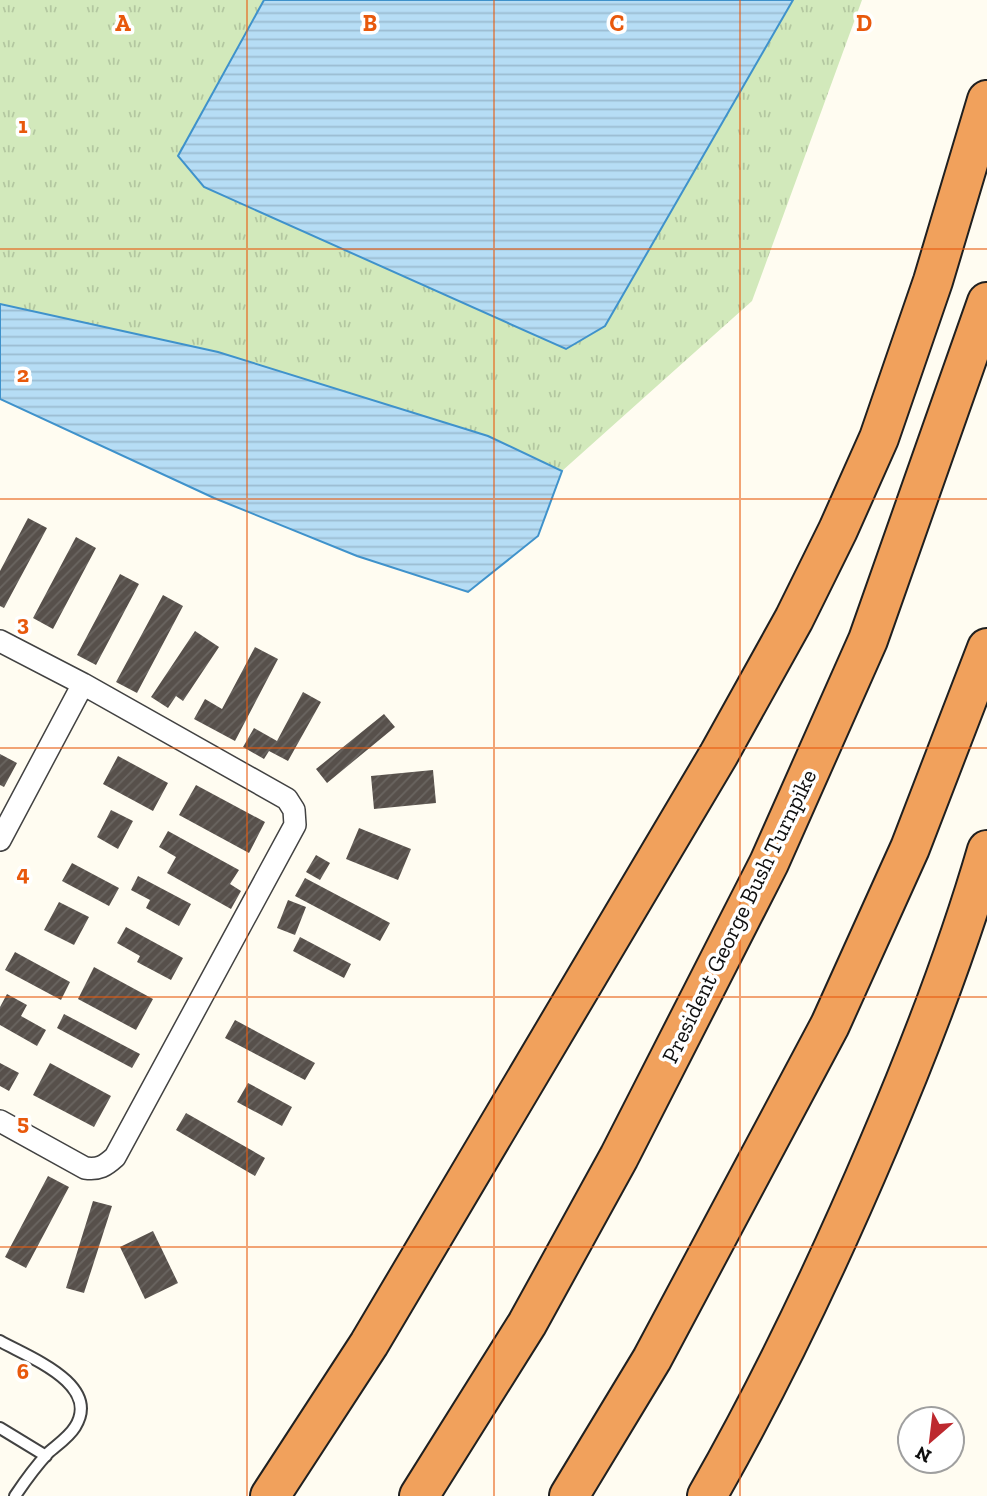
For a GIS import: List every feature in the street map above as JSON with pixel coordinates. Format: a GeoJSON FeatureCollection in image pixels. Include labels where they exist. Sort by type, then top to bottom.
{"type":"FeatureCollection","features":[{"type":"Feature","properties":{"kind":"highway"},"geometry":{"type":"LineString","coordinates":[[270,1496],[369,1344],[712,766],[794,620],[879,438],[933,281],[987,100]]}},
{"type":"Feature","properties":{"kind":"highway","name":"President George Bush Turnpike"},"geometry":{"type":"LineString","coordinates":[[419,1496],[527,1324],[613,1169],[769,863],[868,640],[987,302]]}},
{"type":"Feature","properties":{"kind":"highway"},"geometry":{"type":"LineString","coordinates":[[569,1496],[652,1359],[830,1024],[910,848],[987,648]]}},
{"type":"Feature","properties":{"kind":"highway"},"geometry":{"type":"LineString","coordinates":[[707,1496],[808,1306],[860,1189],[917,1054],[969,911],[987,850]]}},
{"type":"Feature","properties":{"kind":"street"},"geometry":{"type":"LineString","coordinates":[[0,641],[83,684],[287,799],[294,810],[295,825],[116,1157],[96,1170],[86,1168],[0,1121]]}},
{"type":"Feature","properties":{"kind":"street"},"geometry":{"type":"LineString","coordinates":[[0,840],[83,684]]}},
{"type":"Feature","properties":{"kind":"lane"},"geometry":{"type":"LineString","coordinates":[[0,1341],[70,1382],[78,1395],[81,1413],[75,1428],[46,1456],[15,1496]]}},
{"type":"Feature","properties":{"kind":"lane"},"geometry":{"type":"LineString","coordinates":[[0,1428],[46,1456]]}},
{"type":"Feature","properties":{"kind":"green space"},"geometry":{"type":"Polygon","coordinates":[[[0,0],[862,0],[752,301],[562,471],[487,436],[218,352],[0,304],[0,0]]]}},
{"type":"Feature","properties":{"kind":"water"},"geometry":{"type":"Polygon","coordinates":[[[264,0],[793,0],[605,326],[566,349],[204,187],[178,156],[264,0]]]}},
{"type":"Feature","properties":{"kind":"water"},"geometry":{"type":"Polygon","coordinates":[[[0,304],[218,352],[488,436],[562,471],[538,536],[468,592],[357,556],[214,498],[0,399],[0,304]]]}},
{"type":"Feature","properties":{"kind":"building"},"geometry":{"type":"Polygon","coordinates":[[[28,518],[47,528],[4,608],[0,606],[0,571],[28,518]]]}},
{"type":"Feature","properties":{"kind":"building"},"geometry":{"type":"Polygon","coordinates":[[[76,537],[96,548],[53,629],[33,618],[76,537]]]}},
{"type":"Feature","properties":{"kind":"building"},"geometry":{"type":"Polygon","coordinates":[[[120,574],[139,584],[96,665],[77,655],[120,574]]]}},
{"type":"Feature","properties":{"kind":"building"},"geometry":{"type":"Polygon","coordinates":[[[163,595],[183,606],[137,693],[116,682],[163,595]]]}},
{"type":"Feature","properties":{"kind":"building"},"geometry":{"type":"Polygon","coordinates":[[[195,631],[219,647],[183,701],[176,696],[168,708],[151,697],[195,631]]]}},
{"type":"Feature","properties":{"kind":"building"},"geometry":{"type":"Polygon","coordinates":[[[255,647],[278,659],[235,741],[194,719],[205,699],[222,709],[255,647]]]}},
{"type":"Feature","properties":{"kind":"building"},"geometry":{"type":"Polygon","coordinates":[[[303,692],[321,702],[288,761],[269,751],[264,759],[243,747],[254,728],[277,741],[303,692]]]}},
{"type":"Feature","properties":{"kind":"building"},"geometry":{"type":"Polygon","coordinates":[[[384,714],[395,727],[327,783],[316,769],[384,714]]]}},
{"type":"Feature","properties":{"kind":"building"},"geometry":{"type":"Polygon","coordinates":[[[0,754],[17,763],[4,787],[0,785],[0,754]]]}},
{"type":"Feature","properties":{"kind":"building"},"geometry":{"type":"Polygon","coordinates":[[[118,756],[168,783],[153,811],[103,784],[118,756]]]}},
{"type":"Feature","properties":{"kind":"building"},"geometry":{"type":"Polygon","coordinates":[[[433,770],[436,803],[374,809],[371,776],[433,770]]]}},
{"type":"Feature","properties":{"kind":"building"},"geometry":{"type":"Polygon","coordinates":[[[196,785],[265,822],[249,853],[179,815],[196,785]]]}},
{"type":"Feature","properties":{"kind":"building"},"geometry":{"type":"Polygon","coordinates":[[[111,810],[133,821],[118,849],[97,837],[111,810]]]}},
{"type":"Feature","properties":{"kind":"building"},"geometry":{"type":"Polygon","coordinates":[[[359,828],[411,849],[398,880],[346,859],[359,828]]]}},
{"type":"Feature","properties":{"kind":"building"},"geometry":{"type":"Polygon","coordinates":[[[168,831],[239,870],[230,884],[241,891],[231,909],[167,873],[176,857],[159,847],[168,831]]]}},
{"type":"Feature","properties":{"kind":"building"},"geometry":{"type":"Polygon","coordinates":[[[316,855],[330,863],[320,880],[306,872],[316,855]]]}},
{"type":"Feature","properties":{"kind":"building"},"geometry":{"type":"Polygon","coordinates":[[[72,863],[119,888],[109,906],[62,881],[72,863]]]}},
{"type":"Feature","properties":{"kind":"building"},"geometry":{"type":"Polygon","coordinates":[[[138,876],[191,904],[179,926],[146,908],[150,900],[131,890],[138,876]]]}},
{"type":"Feature","properties":{"kind":"building"},"geometry":{"type":"Polygon","coordinates":[[[305,878],[390,923],[380,941],[295,896],[305,878]]]}},
{"type":"Feature","properties":{"kind":"building"},"geometry":{"type":"Polygon","coordinates":[[[288,900],[306,907],[295,935],[277,928],[288,900]]]}},
{"type":"Feature","properties":{"kind":"building"},"geometry":{"type":"Polygon","coordinates":[[[59,902],[89,917],[74,945],[44,930],[59,902]]]}},
{"type":"Feature","properties":{"kind":"building"},"geometry":{"type":"Polygon","coordinates":[[[126,927],[183,958],[171,980],[137,962],[140,956],[117,943],[126,927]]]}},
{"type":"Feature","properties":{"kind":"building"},"geometry":{"type":"Polygon","coordinates":[[[300,937],[351,964],[344,978],[293,951],[300,937]]]}},
{"type":"Feature","properties":{"kind":"building"},"geometry":{"type":"Polygon","coordinates":[[[15,952],[70,982],[61,1000],[5,970],[15,952]]]}},
{"type":"Feature","properties":{"kind":"building"},"geometry":{"type":"Polygon","coordinates":[[[94,967],[153,999],[136,1030],[78,999],[94,967]]]}},
{"type":"Feature","properties":{"kind":"building"},"geometry":{"type":"Polygon","coordinates":[[[7,994],[27,1005],[21,1016],[46,1030],[37,1046],[0,1025],[0,1007],[7,994]]]}},
{"type":"Feature","properties":{"kind":"building"},"geometry":{"type":"Polygon","coordinates":[[[64,1014],[140,1054],[132,1068],[57,1028],[64,1014]]]}},
{"type":"Feature","properties":{"kind":"building"},"geometry":{"type":"Polygon","coordinates":[[[235,1020],[315,1063],[305,1080],[225,1038],[235,1020]]]}},
{"type":"Feature","properties":{"kind":"building"},"geometry":{"type":"Polygon","coordinates":[[[0,1063],[19,1073],[9,1091],[0,1086],[0,1063]]]}},
{"type":"Feature","properties":{"kind":"building"},"geometry":{"type":"Polygon","coordinates":[[[50,1063],[111,1096],[94,1127],[33,1095],[50,1063]]]}},
{"type":"Feature","properties":{"kind":"building"},"geometry":{"type":"Polygon","coordinates":[[[248,1083],[292,1107],[282,1126],[237,1102],[248,1083]]]}},
{"type":"Feature","properties":{"kind":"building"},"geometry":{"type":"Polygon","coordinates":[[[186,1113],[265,1158],[255,1176],[176,1130],[186,1113]]]}},
{"type":"Feature","properties":{"kind":"building"},"geometry":{"type":"Polygon","coordinates":[[[48,1176],[69,1187],[26,1268],[5,1257],[48,1176]]]}},
{"type":"Feature","properties":{"kind":"building"},"geometry":{"type":"Polygon","coordinates":[[[93,1201],[112,1206],[84,1293],[66,1288],[93,1201]]]}},
{"type":"Feature","properties":{"kind":"building"},"geometry":{"type":"Polygon","coordinates":[[[153,1231],[178,1283],[145,1299],[120,1247],[153,1231]]]}}]}
